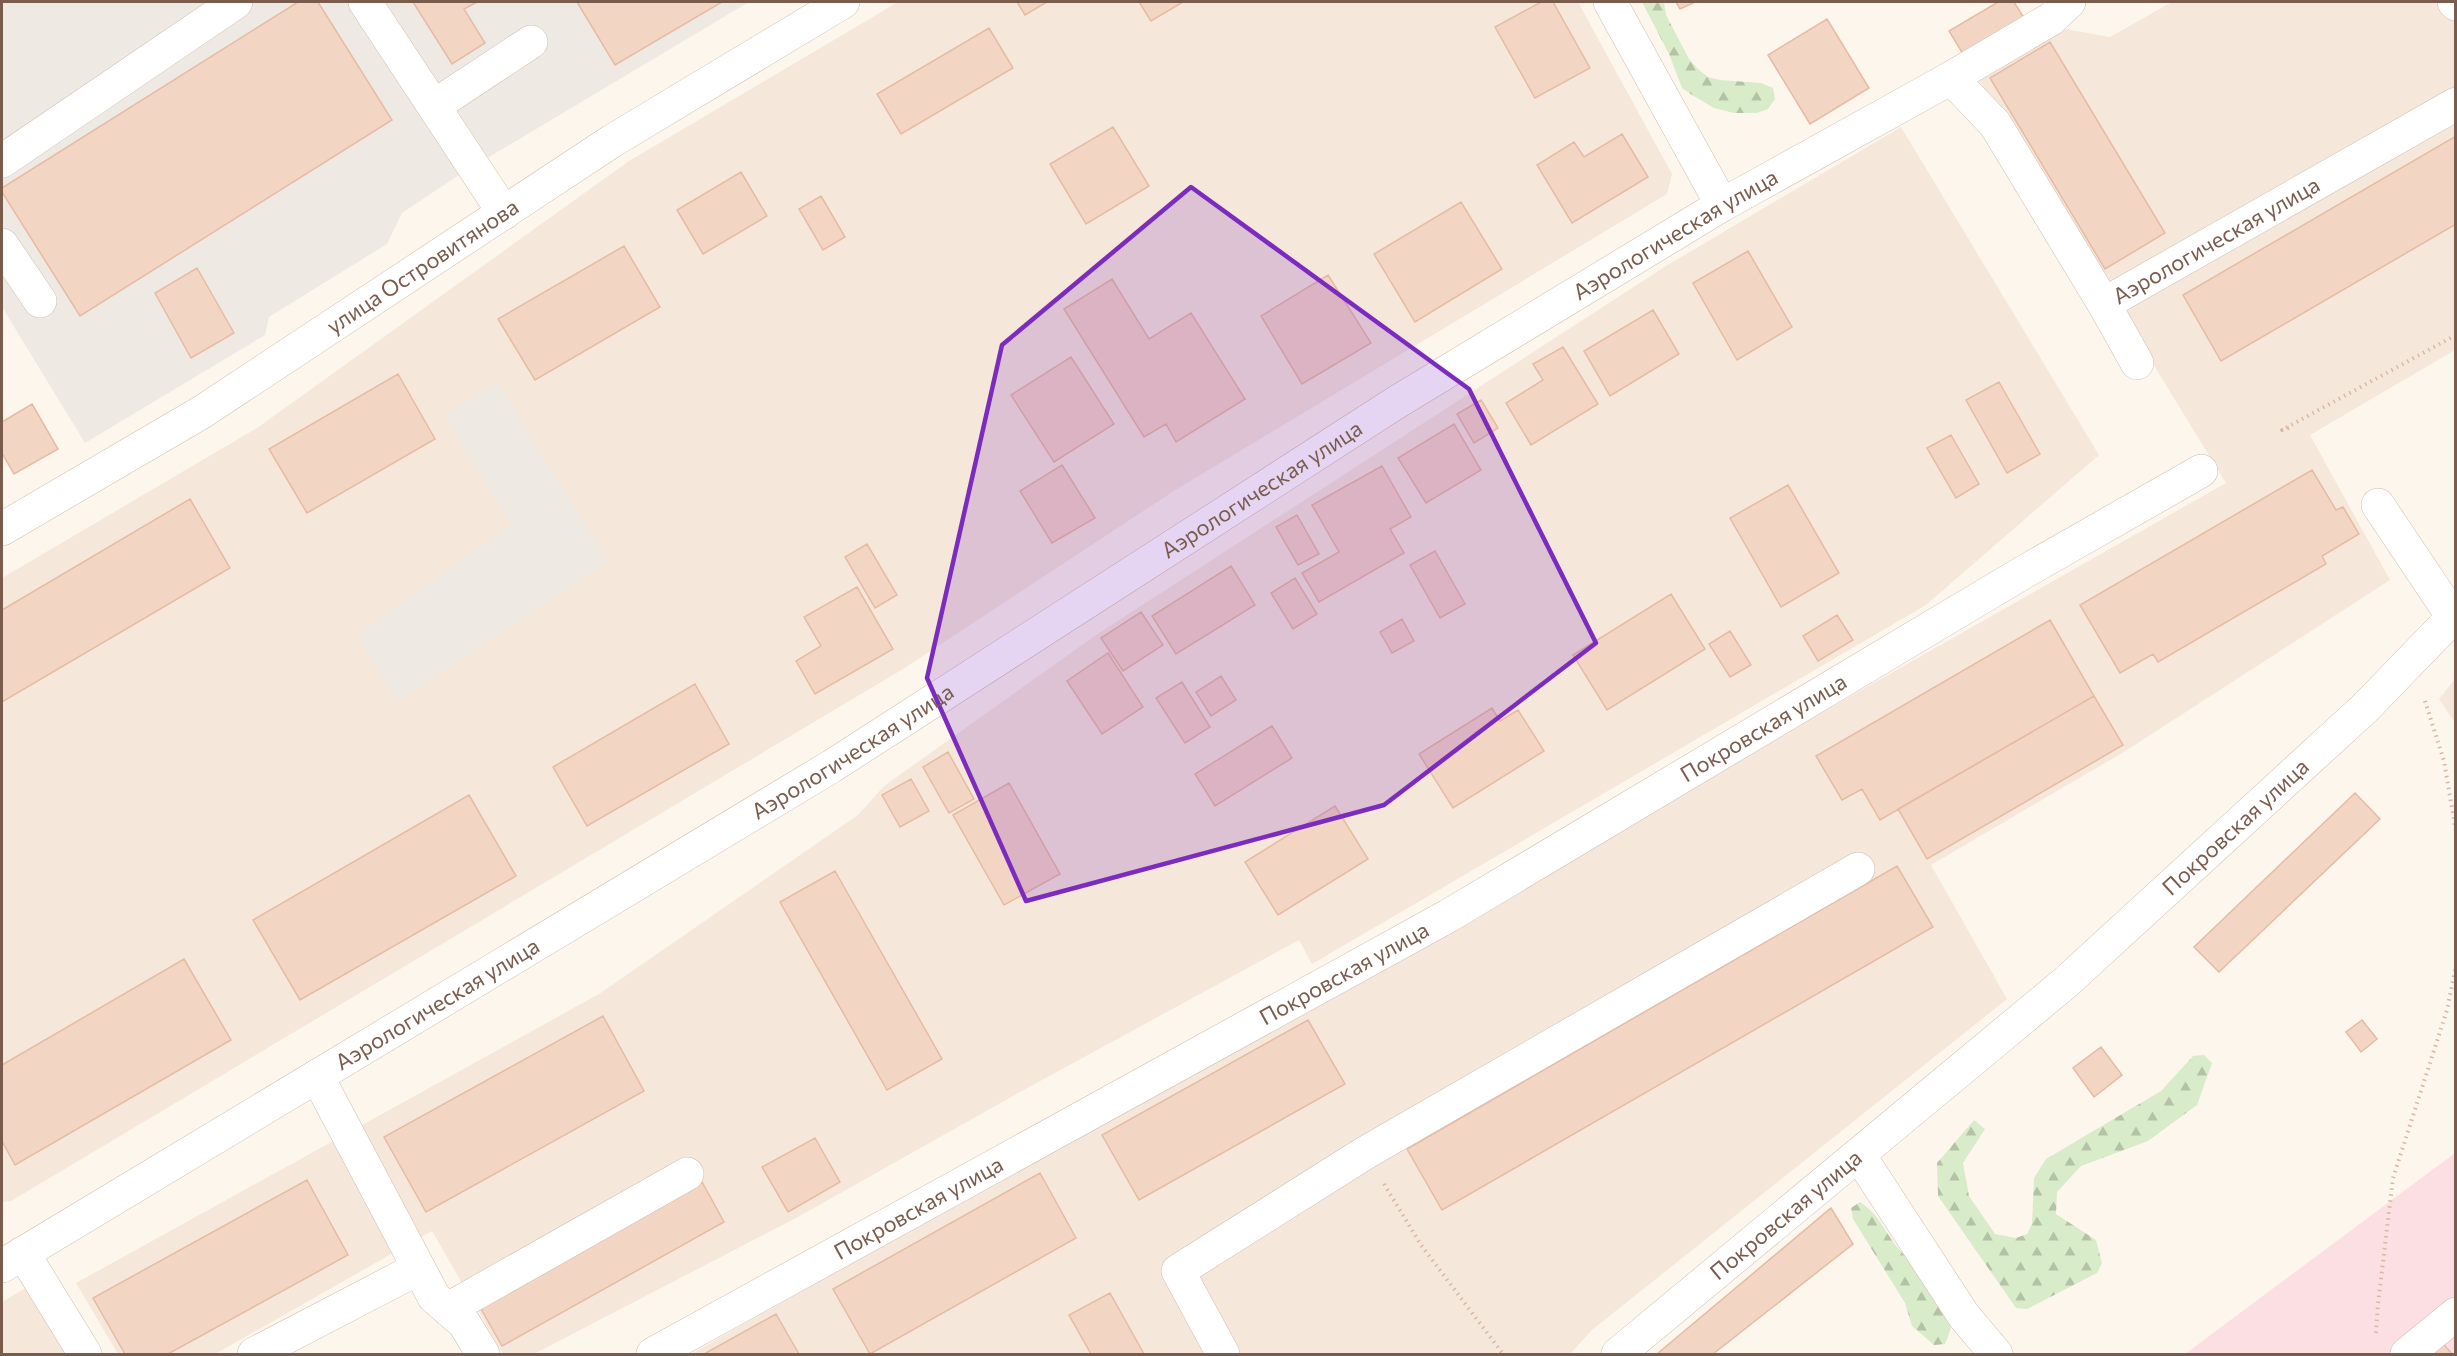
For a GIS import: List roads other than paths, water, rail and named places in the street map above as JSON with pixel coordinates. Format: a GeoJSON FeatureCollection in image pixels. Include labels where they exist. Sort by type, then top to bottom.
{"type":"FeatureCollection","features":[{"type":"Feature","properties":{"kind":"street"},"geometry":{"type":"LineString","coordinates":[[2,161],[236,2]]}},
{"type":"Feature","properties":{"kind":"street"},"geometry":{"type":"LineString","coordinates":[[365,2],[504,213]]}},
{"type":"Feature","properties":{"kind":"street","name":"улица Островитянова"},"geometry":{"type":"LineString","coordinates":[[2,529],[202,412],[612,141],[843,2]]}},
{"type":"Feature","properties":{"kind":"street"},"geometry":{"type":"LineString","coordinates":[[1610,2],[1722,205]]}},
{"type":"Feature","properties":{"kind":"street"},"geometry":{"type":"LineString","coordinates":[[1952,78],[2051,19],[2069,2]]}},
{"type":"Feature","properties":{"kind":"street"},"geometry":{"type":"LineString","coordinates":[[434,106],[531,42]]}},
{"type":"Feature","properties":{"kind":"street","name":"Аэрологическая улица"},"geometry":{"type":"LineString","coordinates":[[12,1260],[832,766],[1397,402],[1722,205],[1952,78],[1995,124],[2104,304],[2456,104]]}},
{"type":"Feature","properties":{"kind":"street"},"geometry":{"type":"LineString","coordinates":[[2,245],[40,301]]}},
{"type":"Feature","properties":{"kind":"street"},"geometry":{"type":"LineString","coordinates":[[2104,304],[2137,363]]}},
{"type":"Feature","properties":{"kind":"street","name":"Покровская улица"},"geometry":{"type":"LineString","coordinates":[[653,1354],[1448,916],[2024,572],[2201,471]]}},
{"type":"Feature","properties":{"kind":"street"},"geometry":{"type":"LineString","coordinates":[[2378,505],[2454,615]]}},
{"type":"Feature","properties":{"kind":"street","name":"Покровская улица"},"geometry":{"type":"LineString","coordinates":[[1618,1354],[2065,983],[2366,708],[2454,615]]}},
{"type":"Feature","properties":{"kind":"street"},"geometry":{"type":"LineString","coordinates":[[1223,1354],[1178,1271],[1365,1153],[1857,869]]}},
{"type":"Feature","properties":{"kind":"street"},"geometry":{"type":"LineString","coordinates":[[317,1076],[417,1269],[434,1297],[464,1323],[483,1354]]}},
{"type":"Feature","properties":{"kind":"street"},"geometry":{"type":"LineString","coordinates":[[1859,1155],[1964,1316],[1996,1354]]}},
{"type":"Feature","properties":{"kind":"street"},"geometry":{"type":"LineString","coordinates":[[448,1309],[687,1173]]}},
{"type":"Feature","properties":{"kind":"street"},"geometry":{"type":"LineString","coordinates":[[12,1260],[85,1354]]}},
{"type":"Feature","properties":{"kind":"street"},"geometry":{"type":"LineString","coordinates":[[254,1354],[417,1269]]}},
{"type":"Feature","properties":{"kind":"street"},"geometry":{"type":"LineString","coordinates":[[2407,1354],[2456,1314]]}}]}
